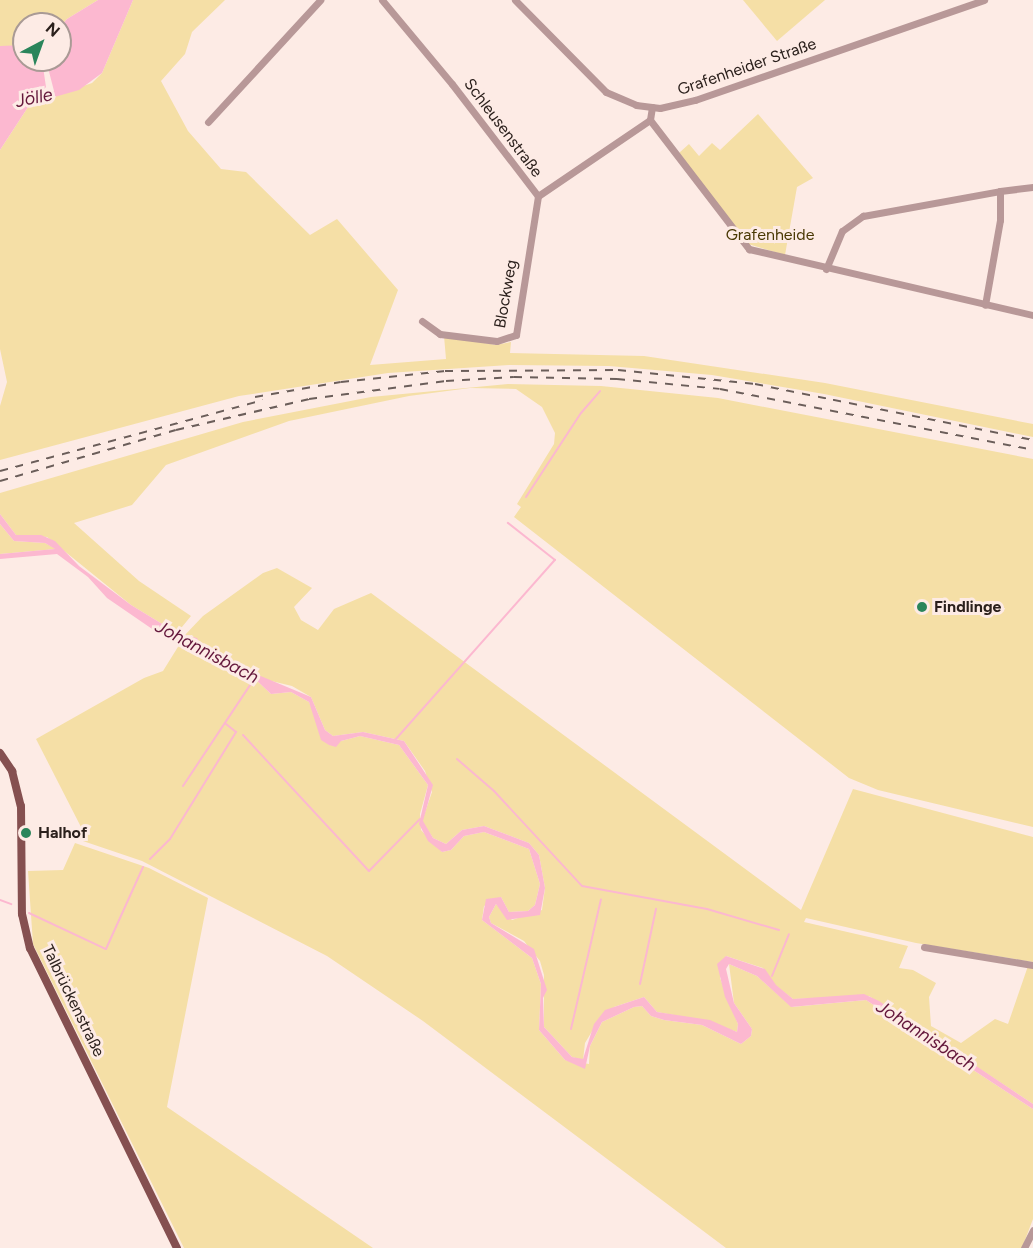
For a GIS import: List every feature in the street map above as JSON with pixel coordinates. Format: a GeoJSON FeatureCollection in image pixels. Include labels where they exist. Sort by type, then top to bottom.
{"type":"FeatureCollection","features":[{"type":"Feature","properties":{"kind":"main road","name":"Talbrückenstraße"},"geometry":{"type":"LineString","coordinates":[[0,753],[12,771],[21,806],[22,914],[30,948],[177,1248]]}},
{"type":"Feature","properties":{"kind":"street"},"geometry":{"type":"LineString","coordinates":[[208,122],[320,0]]}},
{"type":"Feature","properties":{"kind":"street","name":"Schleusenstraße"},"geometry":{"type":"LineString","coordinates":[[381,0],[446,76],[538,196],[650,120]]}},
{"type":"Feature","properties":{"kind":"street","name":"Grafenheider Straße"},"geometry":{"type":"LineString","coordinates":[[515,0],[598,87],[619,99],[652,107],[695,100],[984,0]]}},
{"type":"Feature","properties":{"kind":"street"},"geometry":{"type":"LineString","coordinates":[[652,107],[650,120],[743,244],[759,253],[1033,315]]}},
{"type":"Feature","properties":{"kind":"street"},"geometry":{"type":"LineString","coordinates":[[826,269],[839,235],[863,216],[1033,187]]}},
{"type":"Feature","properties":{"kind":"street"},"geometry":{"type":"LineString","coordinates":[[985,304],[1000,220],[1000,191]]}},
{"type":"Feature","properties":{"kind":"street","name":"Blockweg"},"geometry":{"type":"LineString","coordinates":[[422,321],[440,334],[497,341],[516,335],[538,196]]}},
{"type":"Feature","properties":{"kind":"street"},"geometry":{"type":"LineString","coordinates":[[924,947],[1033,965]]}},
{"type":"Feature","properties":{"kind":"street"},"geometry":{"type":"LineString","coordinates":[[1024,1248],[1033,1230]]}},
{"type":"Feature","properties":{"kind":"green space"},"geometry":{"type":"Polygon","coordinates":[[[0,0],[98,0],[72,16],[72,12],[12,12],[12,47],[0,46],[0,0]]]}},
{"type":"Feature","properties":{"kind":"green space"},"geometry":{"type":"Polygon","coordinates":[[[133,0],[225,0],[192,32],[185,54],[161,81],[188,131],[221,169],[246,172],[310,235],[337,219],[398,290],[370,365],[446,359],[444,336],[496,345],[511,342],[510,353],[644,356],[825,383],[1033,424],[1033,437],[824,394],[712,375],[609,366],[509,365],[388,373],[239,396],[0,460],[0,406],[7,382],[0,349],[0,150],[30,104],[92,83],[102,73],[133,0]]]}},
{"type":"Feature","properties":{"kind":"green space"},"geometry":{"type":"Polygon","coordinates":[[[743,0],[825,0],[777,41],[743,0]]]}},
{"type":"Feature","properties":{"kind":"green space","name":"Grafenheide"},"geometry":{"type":"Polygon","coordinates":[[[758,114],[813,178],[797,187],[785,255],[748,244],[679,153],[689,144],[699,156],[712,143],[720,150],[758,114]]]}},
{"type":"Feature","properties":{"kind":"green space"},"geometry":{"type":"Polygon","coordinates":[[[508,384],[601,386],[718,398],[1033,459],[1033,827],[878,790],[849,778],[514,517],[521,507],[517,504],[554,444],[555,433],[542,407],[516,389],[470,388],[409,396],[289,421],[166,465],[132,505],[74,523],[139,581],[191,616],[177,633],[131,605],[47,537],[16,535],[0,514],[0,493],[243,422],[371,397],[508,384]]]}},
{"type":"Feature","properties":{"kind":"green space"},"geometry":{"type":"Polygon","coordinates":[[[0,524],[14,541],[45,543],[56,549],[0,554],[0,524]]]}},
{"type":"Feature","properties":{"kind":"green space"},"geometry":{"type":"Polygon","coordinates":[[[277,568],[312,588],[294,607],[301,620],[318,630],[334,609],[371,593],[801,910],[853,789],[1033,837],[1033,962],[916,943],[806,918],[804,922],[908,946],[899,968],[913,970],[936,983],[929,997],[931,1026],[961,1043],[995,1019],[1008,1024],[1028,966],[1033,968],[1033,1104],[869,996],[793,999],[775,985],[763,968],[726,956],[720,978],[738,1024],[737,1032],[707,1021],[657,1012],[644,997],[614,1007],[594,1028],[585,1043],[583,1060],[572,1057],[544,1027],[544,975],[540,961],[524,941],[491,923],[489,917],[496,904],[512,920],[542,910],[545,888],[539,855],[529,843],[484,826],[462,830],[446,844],[433,838],[422,821],[432,792],[425,771],[404,741],[363,732],[333,736],[325,730],[311,697],[292,686],[259,678],[258,673],[233,665],[202,647],[192,635],[184,636],[203,616],[263,573],[277,568]]]}},
{"type":"Feature","properties":{"kind":"green space"},"geometry":{"type":"Polygon","coordinates":[[[181,642],[231,674],[252,676],[271,694],[291,692],[309,702],[323,734],[341,741],[360,736],[399,745],[428,785],[420,814],[421,830],[442,852],[451,850],[464,836],[484,832],[529,849],[540,884],[535,905],[528,911],[509,912],[501,897],[484,906],[482,920],[532,958],[541,984],[539,1030],[565,1060],[589,1064],[590,1046],[602,1022],[634,1007],[642,1006],[651,1016],[702,1025],[741,1044],[751,1036],[752,1029],[734,1003],[729,964],[757,976],[792,1007],[866,1000],[1033,1109],[1033,1219],[1022,1248],[726,1248],[423,1021],[327,956],[142,861],[77,839],[81,827],[36,739],[144,678],[163,671],[181,642]]]}},
{"type":"Feature","properties":{"kind":"green space"},"geometry":{"type":"Polygon","coordinates":[[[75,843],[149,868],[208,898],[167,1107],[373,1248],[184,1248],[33,944],[28,871],[63,870],[75,843]]]}},
{"type":"Feature","properties":{"kind":"water","name":"Jölle"},"geometry":{"type":"Polygon","coordinates":[[[98,0],[133,0],[102,73],[79,90],[30,104],[0,150],[0,46],[12,46],[12,72],[44,72],[46,87],[39,95],[54,91],[49,72],[72,72],[72,16],[98,0]]]}},
{"type":"Feature","properties":{"kind":"water","name":"Johannisbach"},"geometry":{"type":"Polygon","coordinates":[[[0,514],[16,535],[41,535],[55,541],[79,566],[131,605],[177,633],[197,638],[202,647],[222,660],[311,697],[325,730],[333,736],[363,732],[404,741],[433,785],[423,821],[433,838],[446,844],[462,830],[484,826],[529,843],[539,855],[545,888],[540,915],[507,920],[496,904],[489,917],[491,923],[534,949],[547,990],[543,998],[544,1027],[572,1057],[583,1059],[594,1024],[605,1010],[644,997],[657,1012],[710,1020],[737,1032],[738,1024],[725,997],[717,964],[726,956],[765,969],[776,985],[793,999],[864,994],[879,1001],[1033,1104],[1033,1109],[866,1000],[791,1007],[757,976],[729,964],[726,969],[734,1003],[752,1029],[751,1036],[741,1044],[702,1025],[651,1016],[642,1006],[634,1007],[602,1022],[590,1046],[585,1069],[565,1060],[539,1030],[541,984],[532,958],[482,920],[486,899],[501,897],[509,912],[528,911],[535,905],[540,884],[529,849],[484,832],[464,836],[451,850],[442,852],[428,841],[419,824],[428,785],[399,745],[360,736],[341,741],[336,747],[329,745],[321,740],[309,702],[291,692],[271,694],[252,676],[231,674],[217,662],[158,633],[107,598],[88,577],[57,554],[0,559],[0,554],[55,549],[45,543],[14,541],[0,524],[0,514]]]}},
{"type":"Feature","properties":{"kind":"waterway"},"geometry":{"type":"LineString","coordinates":[[526,497],[581,413],[600,391]]}},
{"type":"Feature","properties":{"kind":"waterway"},"geometry":{"type":"LineString","coordinates":[[395,740],[555,560],[508,523]]}},
{"type":"Feature","properties":{"kind":"waterway","name":"Johannisbach"},"geometry":{"type":"LineString","coordinates":[[183,786],[254,679]]}},
{"type":"Feature","properties":{"kind":"waterway"},"geometry":{"type":"LineString","coordinates":[[150,859],[170,839],[236,732],[225,723]]}},
{"type":"Feature","properties":{"kind":"waterway"},"geometry":{"type":"LineString","coordinates":[[243,735],[369,871],[420,819]]}},
{"type":"Feature","properties":{"kind":"waterway"},"geometry":{"type":"LineString","coordinates":[[457,759],[494,791],[582,886],[707,909],[779,930]]}},
{"type":"Feature","properties":{"kind":"waterway"},"geometry":{"type":"LineString","coordinates":[[29,913],[106,949],[143,867]]}},
{"type":"Feature","properties":{"kind":"waterway"},"geometry":{"type":"LineString","coordinates":[[571,1029],[601,899]]}},
{"type":"Feature","properties":{"kind":"waterway"},"geometry":{"type":"LineString","coordinates":[[0,900],[11,904]]}},
{"type":"Feature","properties":{"kind":"waterway"},"geometry":{"type":"LineString","coordinates":[[640,984],[656,909]]}},
{"type":"Feature","properties":{"kind":"waterway"},"geometry":{"type":"LineString","coordinates":[[772,976],[789,934]]}},
{"type":"Feature","properties":{"kind":"railway"},"geometry":{"type":"LineString","coordinates":[[255,397],[341,382],[445,371],[618,370],[755,384],[1033,440]]}},
{"type":"Feature","properties":{"kind":"railway"},"geometry":{"type":"LineString","coordinates":[[0,481],[176,430],[309,399],[446,381],[514,377],[617,379],[720,389],[1033,450]]}},
{"type":"Feature","properties":{"kind":"railway"},"geometry":{"type":"LineString","coordinates":[[0,471],[263,400]]}},
{"type":"Feature","properties":{"kind":"place","name":"Findlinge"},"geometry":{"type":"Point","coordinates":[922,607]}},
{"type":"Feature","properties":{"kind":"place","name":"Halhof"},"geometry":{"type":"Point","coordinates":[26,833]}}]}
